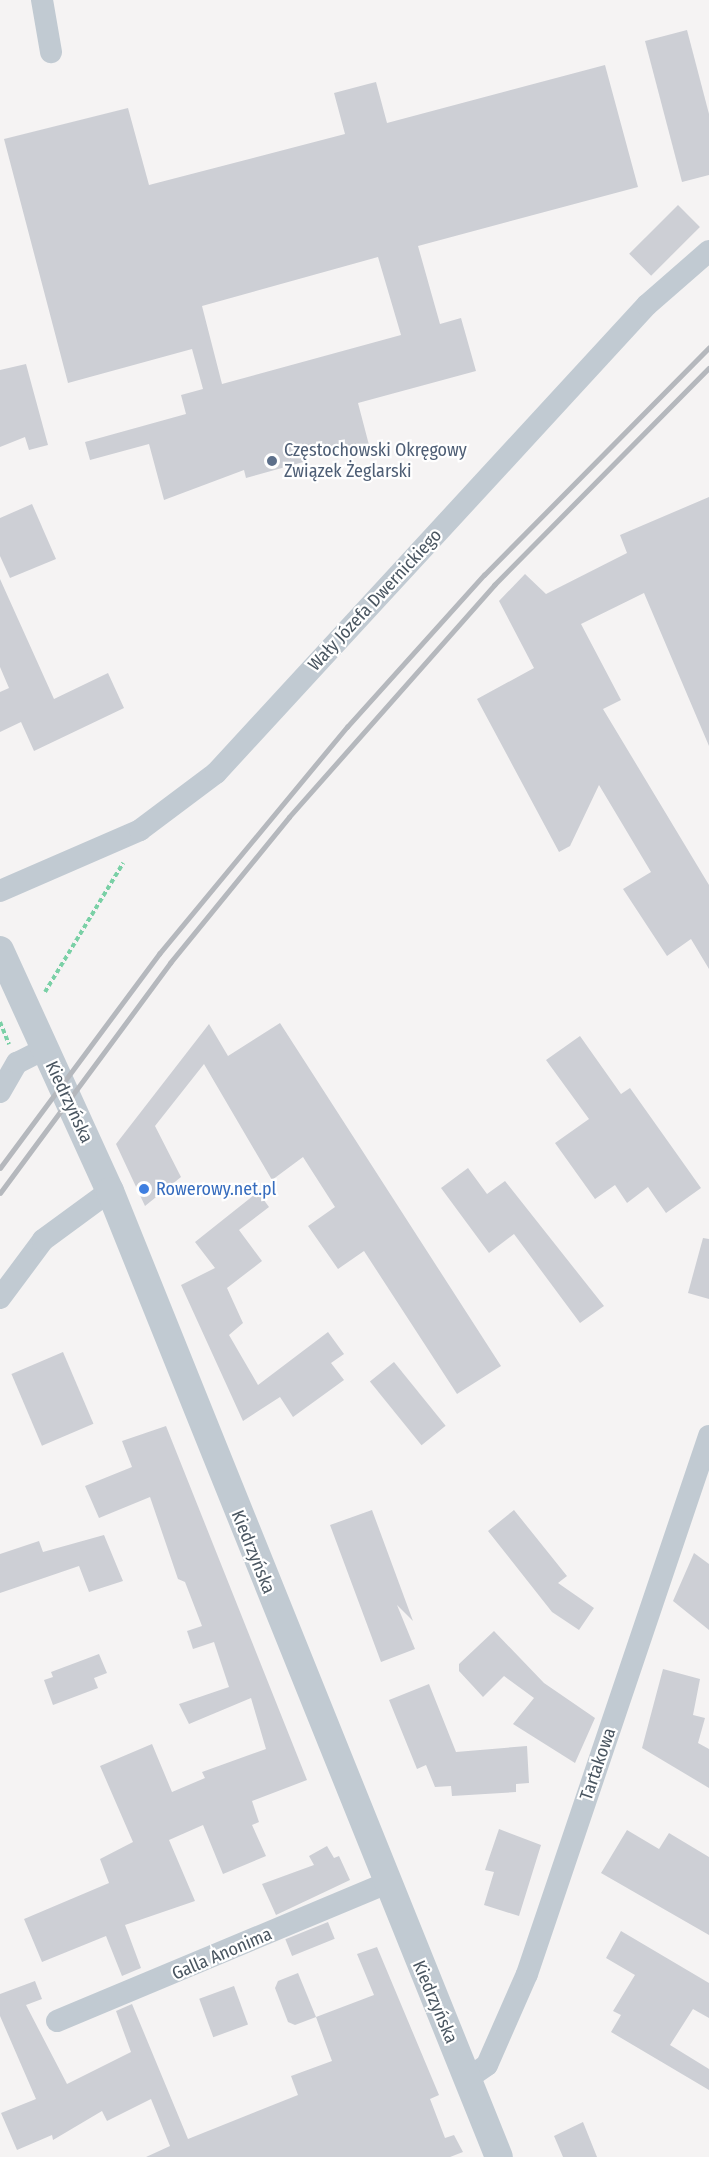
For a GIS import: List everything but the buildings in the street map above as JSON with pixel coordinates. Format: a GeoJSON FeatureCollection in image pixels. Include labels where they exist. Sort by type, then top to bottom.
{"type":"FeatureCollection","features":[{"type":"Feature","properties":{"kind":"street"},"geometry":{"type":"LineString","coordinates":[[42,0],[51,52]]}},
{"type":"Feature","properties":{"kind":"street","name":"Wały Józefa Dwernickiego"},"geometry":{"type":"LineString","coordinates":[[0,891],[141,830],[216,773],[639,313],[709,251]]}},
{"type":"Feature","properties":{"kind":"street","name":"Kiedrzyńska"},"geometry":{"type":"LineString","coordinates":[[0,950],[29,1018],[110,1191],[386,1884],[499,2157]]}},
{"type":"Feature","properties":{"kind":"street"},"geometry":{"type":"LineString","coordinates":[[0,1092],[17,1063],[45,1049]]}},
{"type":"Feature","properties":{"kind":"street"},"geometry":{"type":"LineString","coordinates":[[0,1298],[43,1240],[110,1191]]}},
{"type":"Feature","properties":{"kind":"street","name":"Tartakowa"},"geometry":{"type":"LineString","coordinates":[[467,2079],[487,2065],[527,1974],[709,1436]]}},
{"type":"Feature","properties":{"kind":"street","name":"Galla Anonima"},"geometry":{"type":"LineString","coordinates":[[57,2021],[386,1884]]}},
{"type":"Feature","properties":{"kind":"path"},"geometry":{"type":"LineString","coordinates":[[29,1018],[141,830]]}},
{"type":"Feature","properties":{"kind":"railway"},"geometry":{"type":"LineString","coordinates":[[0,1168],[159,954],[347,727],[484,575],[709,348]]}},
{"type":"Feature","properties":{"kind":"railway"},"geometry":{"type":"LineString","coordinates":[[0,1193],[170,963],[289,817],[494,585],[709,368]]}},
{"type":"Feature","properties":{"kind":"place","name":"Częstochowski Okręgowy Związek Żeglarski"},"geometry":{"type":"Point","coordinates":[272,461]}},
{"type":"Feature","properties":{"kind":"place","name":"Rowerowy.net.pl"},"geometry":{"type":"Point","coordinates":[144,1189]}}]}
